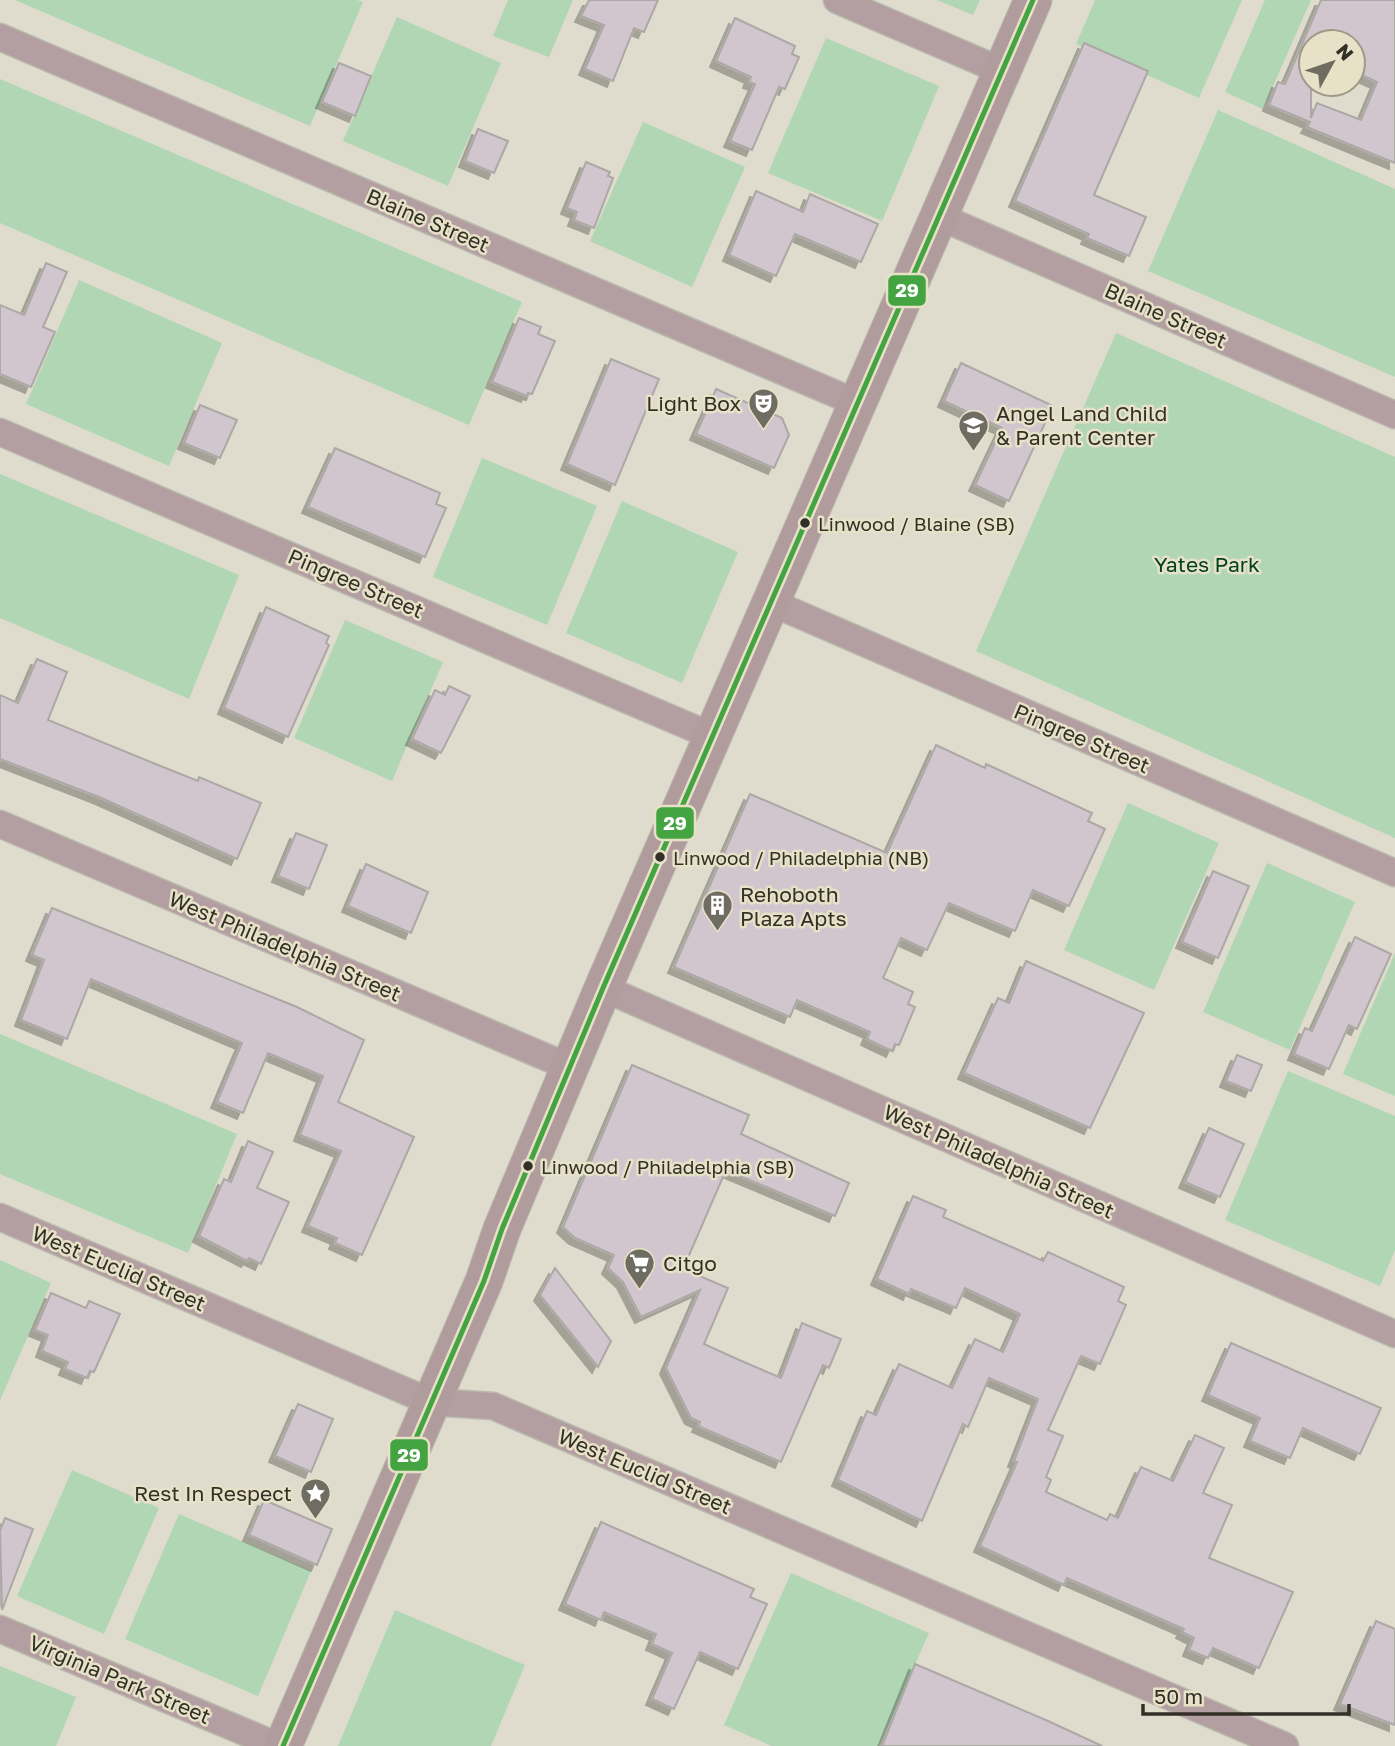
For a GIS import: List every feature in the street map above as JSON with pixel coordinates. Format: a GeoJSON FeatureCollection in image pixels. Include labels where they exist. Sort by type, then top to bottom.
{"type":"FeatureCollection","features":[{"type":"Feature","properties":{"kind":"street"},"geometry":{"type":"LineString","coordinates":[[837,0],[1002,71]]}},
{"type":"Feature","properties":{"kind":"street"},"geometry":{"type":"LineString","coordinates":[[281,1746],[484,1281],[502,1229],[603,988],[1034,0]]}},
{"type":"Feature","properties":{"kind":"street","name":"Blaine Street"},"geometry":{"type":"LineString","coordinates":[[0,37],[857,403]]}},
{"type":"Feature","properties":{"kind":"street","name":"Blaine Street"},"geometry":{"type":"LineString","coordinates":[[938,216],[1395,415]]}},
{"type":"Feature","properties":{"kind":"street","name":"Pingree Street"},"geometry":{"type":"LineString","coordinates":[[0,432],[712,736]]}},
{"type":"Feature","properties":{"kind":"street","name":"Pingree Street"},"geometry":{"type":"LineString","coordinates":[[770,602],[1395,873]]}},
{"type":"Feature","properties":{"kind":"street","name":"West Philadelphia Street"},"geometry":{"type":"LineString","coordinates":[[0,824],[569,1067]]}},
{"type":"Feature","properties":{"kind":"street","name":"West Philadelphia Street"},"geometry":{"type":"LineString","coordinates":[[603,988],[1395,1334]]}},
{"type":"Feature","properties":{"kind":"street","name":"West Euclid Street"},"geometry":{"type":"LineString","coordinates":[[0,1217],[431,1402],[493,1406],[1285,1746]]}},
{"type":"Feature","properties":{"kind":"street","name":"Virginia Park Street"},"geometry":{"type":"LineString","coordinates":[[0,1629],[281,1746]]}},
{"type":"Feature","properties":{"kind":"green space"},"geometry":{"type":"Polygon","coordinates":[[[15,0],[357,0],[363,2],[310,126],[15,0]]]}},
{"type":"Feature","properties":{"kind":"green space"},"geometry":{"type":"Polygon","coordinates":[[[508,0],[573,0],[549,57],[493,36],[508,0]]]}},
{"type":"Feature","properties":{"kind":"green space"},"geometry":{"type":"Polygon","coordinates":[[[937,0],[980,0],[973,15],[937,0]]]}},
{"type":"Feature","properties":{"kind":"green space"},"geometry":{"type":"Polygon","coordinates":[[[1095,0],[1242,0],[1199,98],[1076,44],[1095,0]]]}},
{"type":"Feature","properties":{"kind":"green space"},"geometry":{"type":"Polygon","coordinates":[[[1265,0],[1311,0],[1263,109],[1225,92],[1265,0]]]}},
{"type":"Feature","properties":{"kind":"green space"},"geometry":{"type":"Polygon","coordinates":[[[397,17],[501,63],[448,186],[343,141],[397,17]]]}},
{"type":"Feature","properties":{"kind":"green space"},"geometry":{"type":"Polygon","coordinates":[[[826,38],[939,86],[882,221],[768,173],[826,38]]]}},
{"type":"Feature","properties":{"kind":"green space"},"geometry":{"type":"Polygon","coordinates":[[[0,79],[522,302],[469,425],[0,223],[0,79]]]}},
{"type":"Feature","properties":{"kind":"green space"},"geometry":{"type":"Polygon","coordinates":[[[1218,110],[1395,189],[1395,377],[1148,271],[1218,110]]]}},
{"type":"Feature","properties":{"kind":"green space"},"geometry":{"type":"Polygon","coordinates":[[[643,122],[745,167],[692,287],[590,241],[643,122]]]}},
{"type":"Feature","properties":{"kind":"green space"},"geometry":{"type":"Polygon","coordinates":[[[79,280],[222,343],[169,466],[26,404],[79,280]]]}},
{"type":"Feature","properties":{"kind":"green space","name":"Yates Park"},"geometry":{"type":"Polygon","coordinates":[[[1116,333],[1395,457],[1395,838],[976,651],[1116,333]]]}},
{"type":"Feature","properties":{"kind":"green space"},"geometry":{"type":"Polygon","coordinates":[[[482,458],[597,506],[547,625],[433,577],[482,458]]]}},
{"type":"Feature","properties":{"kind":"green space"},"geometry":{"type":"Polygon","coordinates":[[[0,474],[239,575],[189,699],[0,618],[0,474]]]}},
{"type":"Feature","properties":{"kind":"green space"},"geometry":{"type":"Polygon","coordinates":[[[622,501],[738,552],[682,683],[566,633],[622,501]]]}},
{"type":"Feature","properties":{"kind":"green space"},"geometry":{"type":"Polygon","coordinates":[[[345,620],[443,662],[392,781],[294,738],[345,620]]]}},
{"type":"Feature","properties":{"kind":"green space"},"geometry":{"type":"Polygon","coordinates":[[[1128,803],[1219,843],[1154,990],[1064,950],[1128,803]]]}},
{"type":"Feature","properties":{"kind":"green space"},"geometry":{"type":"Polygon","coordinates":[[[1267,863],[1355,902],[1290,1050],[1203,1012],[1267,863]]]}},
{"type":"Feature","properties":{"kind":"green space"},"geometry":{"type":"Polygon","coordinates":[[[1395,953],[1395,1096],[1343,1074],[1395,953]]]}},
{"type":"Feature","properties":{"kind":"green space"},"geometry":{"type":"Polygon","coordinates":[[[0,1034],[237,1134],[188,1253],[0,1174],[0,1034]]]}},
{"type":"Feature","properties":{"kind":"green space"},"geometry":{"type":"Polygon","coordinates":[[[1288,1071],[1395,1116],[1395,1250],[1380,1286],[1225,1220],[1288,1071]]]}},
{"type":"Feature","properties":{"kind":"green space"},"geometry":{"type":"Polygon","coordinates":[[[0,1260],[51,1283],[0,1400],[0,1260]]]}},
{"type":"Feature","properties":{"kind":"green space"},"geometry":{"type":"Polygon","coordinates":[[[72,1470],[159,1508],[104,1634],[17,1596],[72,1470]]]}},
{"type":"Feature","properties":{"kind":"green space"},"geometry":{"type":"Polygon","coordinates":[[[179,1514],[311,1571],[258,1696],[125,1639],[179,1514]]]}},
{"type":"Feature","properties":{"kind":"green space"},"geometry":{"type":"Polygon","coordinates":[[[791,1573],[929,1633],[879,1746],[772,1746],[724,1725],[791,1573]]]}},
{"type":"Feature","properties":{"kind":"green space"},"geometry":{"type":"Polygon","coordinates":[[[395,1610],[525,1665],[491,1746],[338,1746],[395,1610]]]}},
{"type":"Feature","properties":{"kind":"green space"},"geometry":{"type":"Polygon","coordinates":[[[0,1666],[76,1697],[56,1746],[0,1746],[0,1666]]]}},
{"type":"Feature","properties":{"kind":"building"},"geometry":{"type":"Polygon","coordinates":[[[589,0],[658,0],[644,32],[634,28],[613,81],[585,69],[604,25],[581,16],[589,0]]]}},
{"type":"Feature","properties":{"kind":"building"},"geometry":{"type":"Polygon","coordinates":[[[1321,0],[1395,0],[1395,163],[1307,127],[1310,122],[1269,105],[1278,82],[1285,84],[1297,56],[1297,98],[1311,98],[1311,118],[1317,103],[1361,120],[1377,82],[1367,77],[1367,28],[1309,28],[1321,0]]]}},
{"type":"Feature","properties":{"kind":"building"},"geometry":{"type":"Polygon","coordinates":[[[735,18],[795,46],[792,54],[799,57],[785,89],[779,87],[752,150],[730,141],[755,84],[749,82],[751,77],[716,61],[735,18]]]}},
{"type":"Feature","properties":{"kind":"building"},"geometry":{"type":"Polygon","coordinates":[[[1084,43],[1148,71],[1094,195],[1146,217],[1129,256],[1087,238],[1089,234],[1015,201],[1084,43]]]}},
{"type":"Feature","properties":{"kind":"building"},"geometry":{"type":"Polygon","coordinates":[[[339,63],[371,76],[355,116],[322,102],[339,63]]]}},
{"type":"Feature","properties":{"kind":"building"},"geometry":{"type":"Polygon","coordinates":[[[478,129],[508,141],[494,173],[465,161],[478,129]]]}},
{"type":"Feature","properties":{"kind":"building"},"geometry":{"type":"Polygon","coordinates":[[[586,162],[610,172],[608,176],[613,178],[594,228],[574,220],[577,212],[567,208],[586,162]]]}},
{"type":"Feature","properties":{"kind":"building"},"geometry":{"type":"Polygon","coordinates":[[[756,191],[803,212],[810,194],[878,224],[861,262],[795,234],[776,276],[729,255],[756,191]]]}},
{"type":"Feature","properties":{"kind":"building"},"geometry":{"type":"Polygon","coordinates":[[[46,263],[67,272],[43,327],[55,332],[31,387],[0,374],[0,305],[24,315],[46,263]]]}},
{"type":"Feature","properties":{"kind":"building"},"geometry":{"type":"Polygon","coordinates":[[[519,318],[541,327],[538,334],[555,341],[532,394],[528,393],[527,396],[492,382],[519,318]]]}},
{"type":"Feature","properties":{"kind":"building"},"geometry":{"type":"Polygon","coordinates":[[[611,359],[659,379],[615,485],[567,464],[611,359]]]}},
{"type":"Feature","properties":{"kind":"building"},"geometry":{"type":"Polygon","coordinates":[[[961,363],[1053,406],[1009,501],[975,485],[1002,428],[944,401],[961,363]]]}},
{"type":"Feature","properties":{"kind":"building"},"geometry":{"type":"Polygon","coordinates":[[[716,389],[782,418],[789,435],[774,468],[696,434],[716,389]]]}},
{"type":"Feature","properties":{"kind":"building"},"geometry":{"type":"Polygon","coordinates":[[[200,405],[237,420],[220,458],[184,443],[200,405]]]}},
{"type":"Feature","properties":{"kind":"building"},"geometry":{"type":"Polygon","coordinates":[[[335,448],[440,493],[436,504],[446,508],[425,557],[308,507],[335,448]]]}},
{"type":"Feature","properties":{"kind":"building"},"geometry":{"type":"Polygon","coordinates":[[[266,607],[329,636],[326,643],[329,645],[288,737],[224,708],[266,607]]]}},
{"type":"Feature","properties":{"kind":"building"},"geometry":{"type":"Polygon","coordinates":[[[37,659],[67,672],[48,720],[198,781],[199,777],[261,803],[237,859],[99,797],[0,759],[0,695],[18,703],[37,659]]]}},
{"type":"Feature","properties":{"kind":"building"},"geometry":{"type":"Polygon","coordinates":[[[449,686],[470,696],[441,753],[412,739],[435,690],[445,695],[449,686]]]}},
{"type":"Feature","properties":{"kind":"building"},"geometry":{"type":"Polygon","coordinates":[[[936,745],[985,768],[986,764],[1092,813],[1088,821],[1105,829],[1069,906],[1033,890],[1015,931],[949,903],[927,950],[901,938],[883,978],[913,992],[908,1004],[915,1007],[899,1045],[895,1044],[892,1051],[867,1039],[870,1032],[797,1000],[790,1017],[674,967],[750,794],[887,853],[936,745]]]}},
{"type":"Feature","properties":{"kind":"building"},"geometry":{"type":"Polygon","coordinates":[[[296,833],[327,845],[309,889],[278,876],[296,833]]]}},
{"type":"Feature","properties":{"kind":"building"},"geometry":{"type":"Polygon","coordinates":[[[366,864],[428,892],[411,933],[348,906],[366,864]]]}},
{"type":"Feature","properties":{"kind":"building"},"geometry":{"type":"Polygon","coordinates":[[[1213,871],[1249,886],[1218,958],[1182,942],[1213,871]]]}},
{"type":"Feature","properties":{"kind":"building"},"geometry":{"type":"Polygon","coordinates":[[[52,908],[297,1007],[364,1040],[338,1102],[414,1137],[362,1255],[335,1243],[337,1238],[308,1226],[341,1151],[300,1135],[323,1076],[268,1053],[243,1113],[217,1102],[242,1043],[91,979],[67,1039],[21,1020],[44,960],[32,955],[52,908]]]}},
{"type":"Feature","properties":{"kind":"building"},"geometry":{"type":"Polygon","coordinates":[[[1355,937],[1391,954],[1357,1029],[1349,1025],[1329,1069],[1294,1054],[1305,1028],[1312,1031],[1355,937]]]}},
{"type":"Feature","properties":{"kind":"building"},"geometry":{"type":"Polygon","coordinates":[[[1026,961],[1144,1013],[1090,1128],[964,1073],[998,998],[1009,1003],[1026,961]]]}},
{"type":"Feature","properties":{"kind":"building"},"geometry":{"type":"Polygon","coordinates":[[[1237,1055],[1262,1065],[1251,1091],[1226,1081],[1237,1055]]]}},
{"type":"Feature","properties":{"kind":"building"},"geometry":{"type":"Polygon","coordinates":[[[632,1065],[749,1115],[741,1134],[849,1183],[835,1216],[726,1170],[683,1269],[728,1288],[704,1344],[737,1359],[781,1378],[802,1323],[841,1339],[829,1368],[823,1365],[781,1462],[698,1426],[700,1422],[691,1418],[666,1368],[700,1290],[641,1317],[623,1282],[608,1268],[614,1255],[575,1238],[563,1227],[632,1065]]]}},
{"type":"Feature","properties":{"kind":"building"},"geometry":{"type":"Polygon","coordinates":[[[1209,1128],[1244,1144],[1220,1197],[1185,1182],[1209,1128]]]}},
{"type":"Feature","properties":{"kind":"building"},"geometry":{"type":"Polygon","coordinates":[[[248,1141],[273,1152],[257,1188],[289,1202],[261,1264],[249,1258],[247,1261],[199,1236],[224,1179],[231,1182],[248,1141]]]}},
{"type":"Feature","properties":{"kind":"building"},"geometry":{"type":"Polygon","coordinates":[[[913,1196],[946,1210],[943,1217],[1043,1261],[1048,1252],[1124,1287],[1118,1301],[1126,1305],[1100,1364],[1081,1356],[1048,1430],[1063,1436],[1046,1477],[1051,1480],[1046,1492],[1107,1520],[1110,1514],[1118,1518],[1141,1467],[1173,1481],[1195,1435],[1224,1448],[1203,1493],[1232,1505],[1209,1558],[1293,1592],[1259,1668],[1213,1648],[1208,1658],[1189,1650],[1194,1638],[1182,1632],[1184,1629],[1067,1578],[1064,1585],[980,1546],[1017,1462],[1014,1461],[1038,1399],[989,1378],[968,1427],[963,1424],[922,1521],[838,1480],[867,1411],[876,1415],[899,1364],[952,1388],[975,1339],[1003,1352],[1020,1314],[965,1288],[956,1308],[911,1289],[909,1294],[877,1279],[913,1196]]]}},
{"type":"Feature","properties":{"kind":"building"},"geometry":{"type":"Polygon","coordinates":[[[555,1268],[611,1341],[598,1367],[540,1295],[555,1268]]]}},
{"type":"Feature","properties":{"kind":"building"},"geometry":{"type":"Polygon","coordinates":[[[51,1293],[86,1308],[89,1301],[120,1314],[94,1372],[90,1371],[87,1378],[65,1369],[68,1362],[42,1351],[48,1335],[35,1330],[51,1293]]]}},
{"type":"Feature","properties":{"kind":"building"},"geometry":{"type":"Polygon","coordinates":[[[1231,1343],[1381,1408],[1360,1454],[1303,1428],[1290,1458],[1250,1441],[1260,1418],[1208,1395],[1231,1343]]]}},
{"type":"Feature","properties":{"kind":"building"},"geometry":{"type":"Polygon","coordinates":[[[298,1404],[333,1419],[311,1472],[275,1456],[298,1404]]]}},
{"type":"Feature","properties":{"kind":"building"},"geometry":{"type":"Polygon","coordinates":[[[264,1500],[332,1529],[317,1565],[249,1535],[264,1500]]]}},
{"type":"Feature","properties":{"kind":"building"},"geometry":{"type":"Polygon","coordinates":[[[5,1518],[33,1529],[2,1610],[0,1531],[5,1518]]]}},
{"type":"Feature","properties":{"kind":"building"},"geometry":{"type":"Polygon","coordinates":[[[601,1522],[754,1589],[750,1597],[767,1604],[738,1669],[700,1652],[674,1709],[652,1699],[672,1653],[652,1644],[656,1634],[604,1612],[601,1620],[565,1604],[601,1522]]]}},
{"type":"Feature","properties":{"kind":"building"},"geometry":{"type":"Polygon","coordinates":[[[1376,1621],[1395,1629],[1395,1725],[1340,1704],[1376,1621]]]}},
{"type":"Feature","properties":{"kind":"building"},"geometry":{"type":"Polygon","coordinates":[[[915,1664],[1048,1721],[1102,1746],[882,1746],[915,1664]]]}},
{"type":"Feature","properties":{"kind":"transit line","name":"29"},"geometry":{"type":"LineString","coordinates":[[283,1746],[484,1281],[502,1229],[603,988],[1033,0]]}},
{"type":"Feature","properties":{"kind":"place","name":"Light Box"},"geometry":{"type":"Point","coordinates":[764,430]}},
{"type":"Feature","properties":{"kind":"place","name":"Angel Land Child & Parent Center"},"geometry":{"type":"Point","coordinates":[973,452]}},
{"type":"Feature","properties":{"kind":"place","name":"Linwood / Blaine (SB)"},"geometry":{"type":"Point","coordinates":[805,523]}},
{"type":"Feature","properties":{"kind":"place","name":"Linwood / Philadelphia (NB)"},"geometry":{"type":"Point","coordinates":[660,857]}},
{"type":"Feature","properties":{"kind":"place","name":"Rehoboth Plaza Apts"},"geometry":{"type":"Point","coordinates":[717,933]}},
{"type":"Feature","properties":{"kind":"place","name":"Linwood / Philadelphia (SB)"},"geometry":{"type":"Point","coordinates":[528,1166]}},
{"type":"Feature","properties":{"kind":"place","name":"Citgo"},"geometry":{"type":"Point","coordinates":[640,1290]}},
{"type":"Feature","properties":{"kind":"place","name":"Rest In Respect"},"geometry":{"type":"Point","coordinates":[315,1520]}}]}
